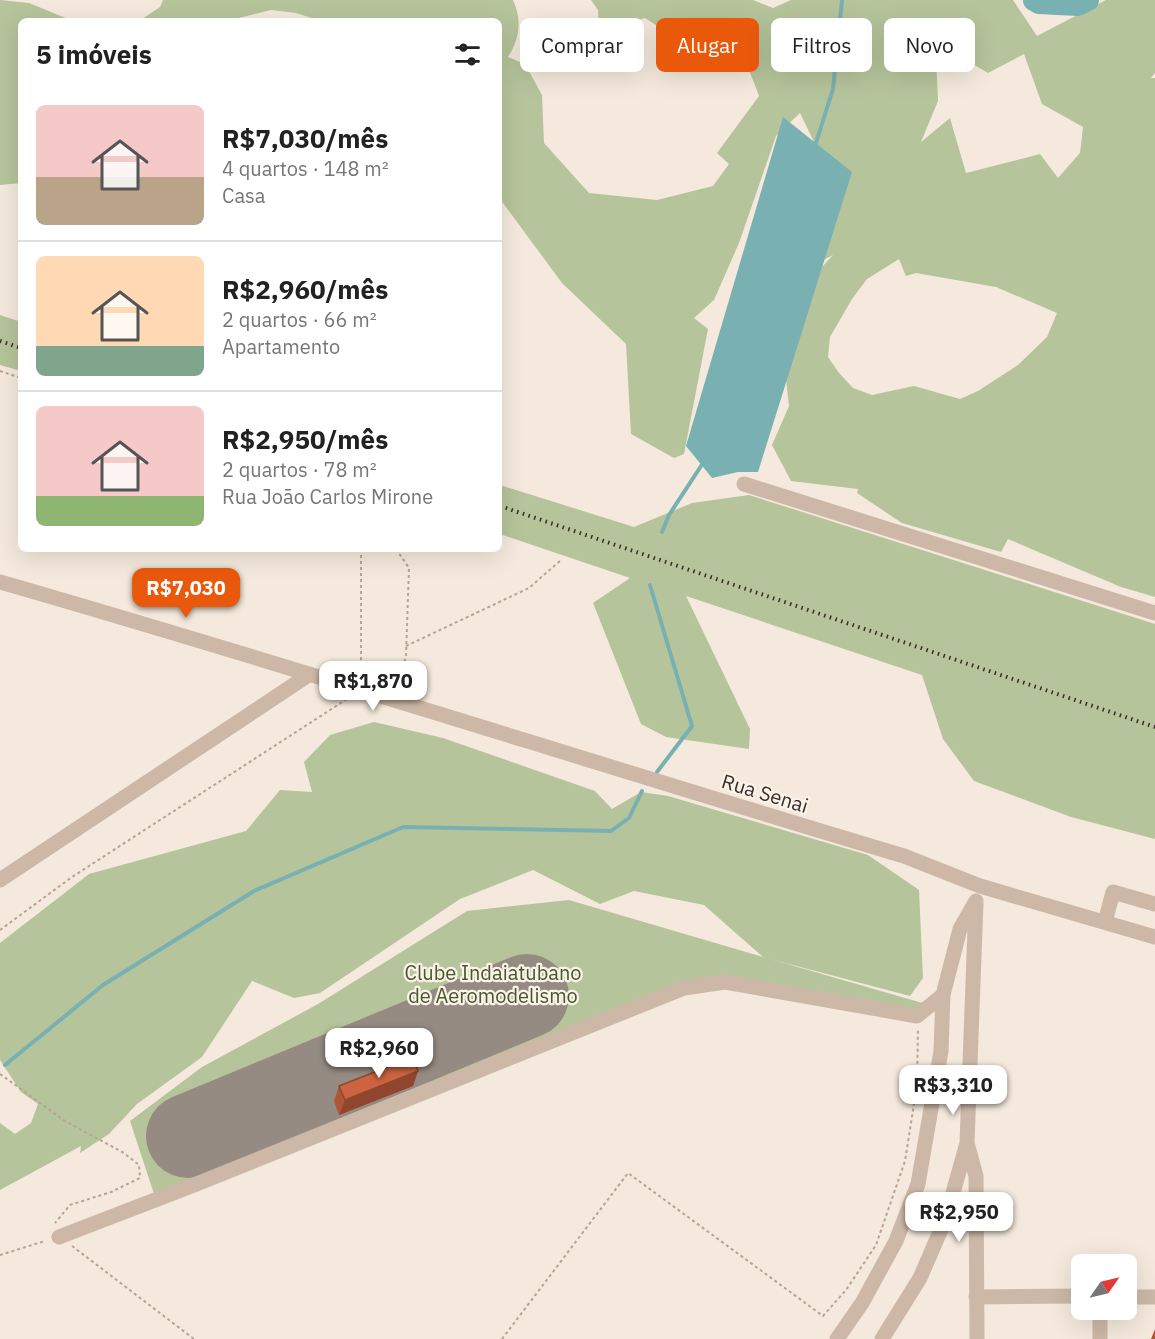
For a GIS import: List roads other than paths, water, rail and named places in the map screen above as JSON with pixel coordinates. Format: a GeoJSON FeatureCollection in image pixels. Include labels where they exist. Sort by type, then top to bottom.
{"type":"FeatureCollection","features":[{"type":"Feature","properties":{"kind":"street"},"geometry":{"type":"LineString","coordinates":[[744,484],[1155,614]]}},
{"type":"Feature","properties":{"kind":"street","name":"Rua Senai"},"geometry":{"type":"LineString","coordinates":[[0,582],[310,674],[396,703],[904,856],[980,886],[1155,937]]}},
{"type":"Feature","properties":{"kind":"street"},"geometry":{"type":"LineString","coordinates":[[0,880],[310,674]]}},
{"type":"Feature","properties":{"kind":"street"},"geometry":{"type":"LineString","coordinates":[[882,1339],[924,1268],[945,1218],[967,1143],[976,901],[980,886]]}},
{"type":"Feature","properties":{"kind":"street"},"geometry":{"type":"LineString","coordinates":[[1105,922],[1113,892],[1155,904]]}},
{"type":"Feature","properties":{"kind":"street"},"geometry":{"type":"LineString","coordinates":[[837,1339],[862,1303],[896,1241],[918,1184],[941,1051],[943,996],[960,929],[976,901]]}},
{"type":"Feature","properties":{"kind":"street"},"geometry":{"type":"LineString","coordinates":[[59,1237],[684,988],[725,982],[917,1016],[943,996]]}},
{"type":"Feature","properties":{"kind":"street"},"geometry":{"type":"LineString","coordinates":[[967,1143],[976,1176],[977,1339]]}},
{"type":"Feature","properties":{"kind":"street"},"geometry":{"type":"LineString","coordinates":[[976,1297],[1071,1296]]}},
{"type":"Feature","properties":{"kind":"street"},"geometry":{"type":"LineString","coordinates":[[1137,1297],[1155,1297]]}},
{"type":"Feature","properties":{"kind":"street"},"geometry":{"type":"LineString","coordinates":[[1100,1320],[1100,1339]]}},
{"type":"Feature","properties":{"kind":"water"},"geometry":{"type":"Polygon","coordinates":[[[783,117],[852,172],[758,472],[738,472],[712,478],[686,446],[783,117]]]}},
{"type":"Feature","properties":{"kind":"waterway"},"geometry":{"type":"LineString","coordinates":[[815,146],[833,89],[842,0]]}},
{"type":"Feature","properties":{"kind":"waterway"},"geometry":{"type":"LineString","coordinates":[[1034,0],[1039,3],[1078,5],[1088,0]]}},
{"type":"Feature","properties":{"kind":"waterway"},"geometry":{"type":"LineString","coordinates":[[662,532],[669,515],[703,463]]}},
{"type":"Feature","properties":{"kind":"waterway"},"geometry":{"type":"LineString","coordinates":[[650,585],[692,726],[657,772]]}},
{"type":"Feature","properties":{"kind":"waterway"},"geometry":{"type":"LineString","coordinates":[[5,1065],[103,985],[254,891],[403,827],[611,831],[629,818],[642,791]]}},
{"type":"Feature","properties":{"kind":"railway"},"geometry":{"type":"LineString","coordinates":[[0,341],[18,347]]}},
{"type":"Feature","properties":{"kind":"railway"},"geometry":{"type":"LineString","coordinates":[[502,507],[1155,727]]}},
{"type":"Feature","properties":{"kind":"park label","name":"Clube Indaiatubano de Aeromodelismo"},"geometry":{"type":"Point","coordinates":[493,984]}}]}
